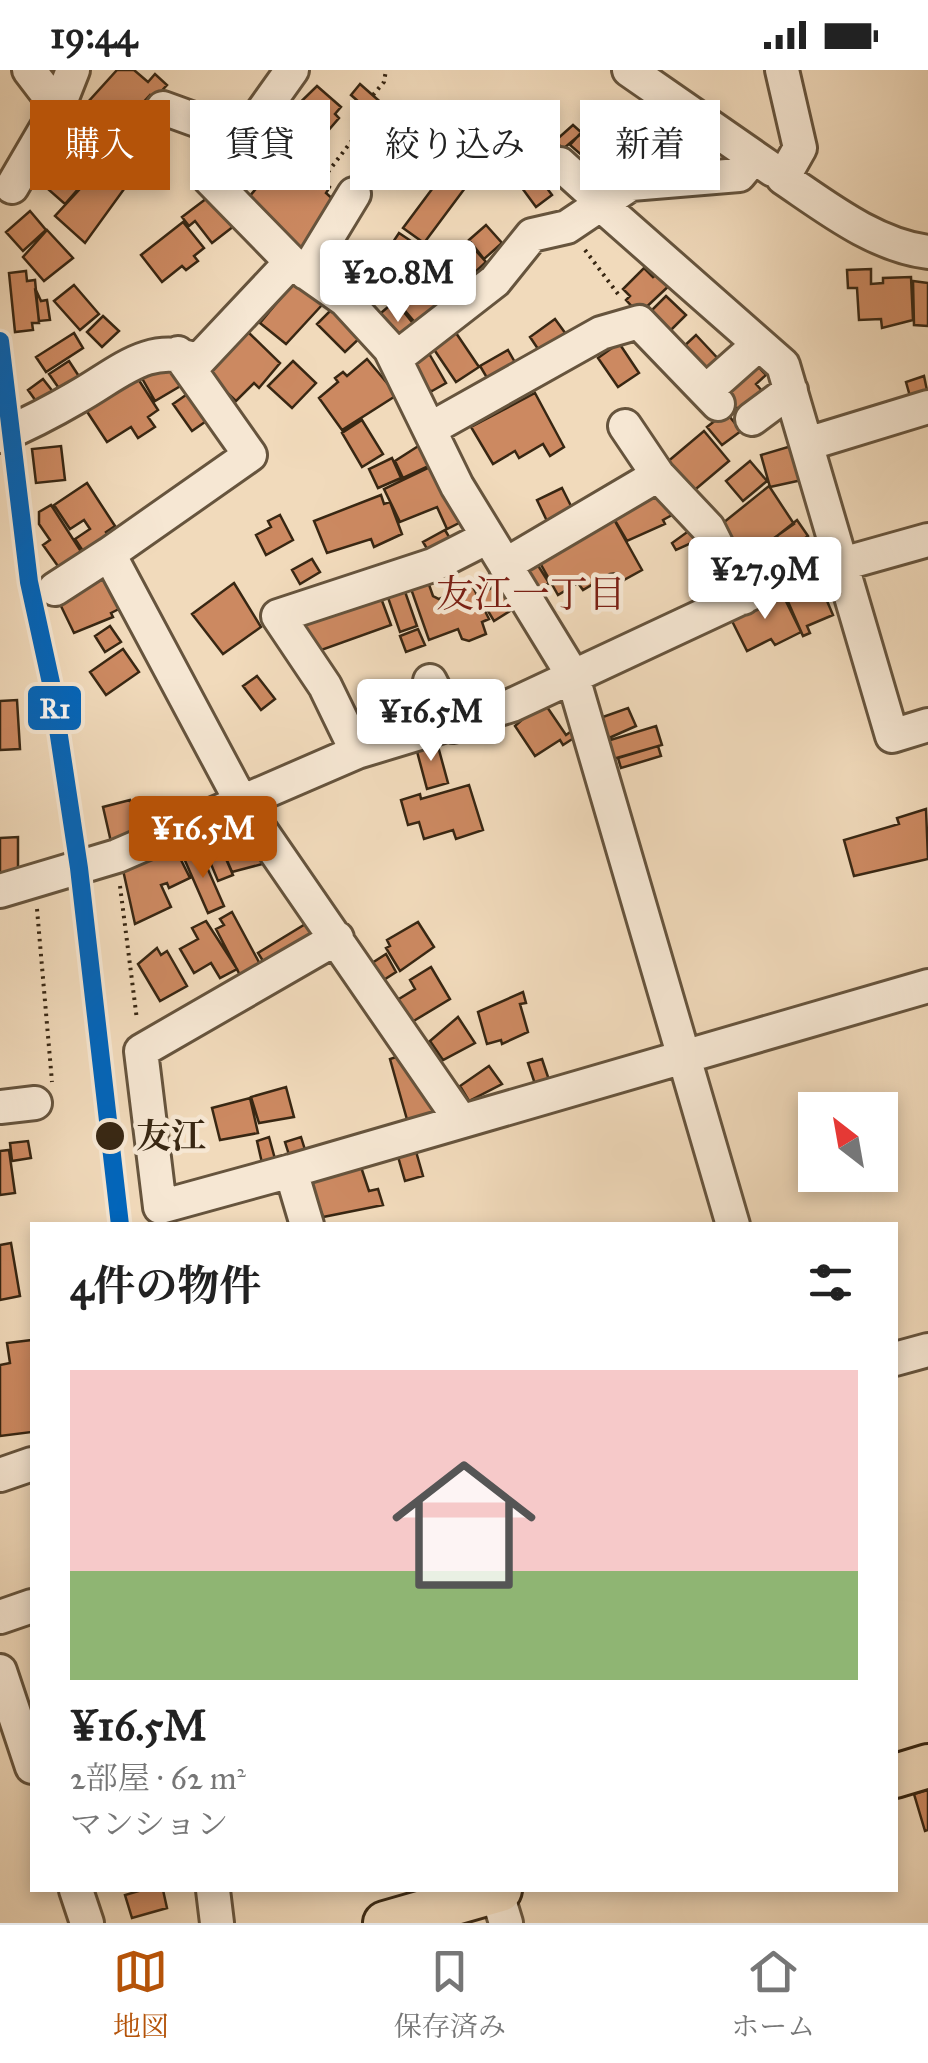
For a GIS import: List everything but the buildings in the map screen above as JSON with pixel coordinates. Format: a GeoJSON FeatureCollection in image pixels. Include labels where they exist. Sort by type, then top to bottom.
{"type":"FeatureCollection","features":[{"type":"Feature","properties":{"kind":"main road"},"geometry":{"type":"LineString","coordinates":[[898,1775],[928,1766]]}},
{"type":"Feature","properties":{"kind":"main road"},"geometry":{"type":"LineString","coordinates":[[385,1923],[490,1892]]}},
{"type":"Feature","properties":{"kind":"street"},"geometry":{"type":"LineString","coordinates":[[29,70],[52,100]]}},
{"type":"Feature","properties":{"kind":"street"},"geometry":{"type":"LineString","coordinates":[[61,100],[73,70]]}},
{"type":"Feature","properties":{"kind":"street"},"geometry":{"type":"LineString","coordinates":[[271,100],[292,70]]}},
{"type":"Feature","properties":{"kind":"street"},"geometry":{"type":"LineString","coordinates":[[629,70],[842,218],[911,250],[928,252]]}},
{"type":"Feature","properties":{"kind":"street"},"geometry":{"type":"LineString","coordinates":[[782,70],[800,148],[783,178]]}},
{"type":"Feature","properties":{"kind":"street"},"geometry":{"type":"LineString","coordinates":[[12,187],[30,156]]}},
{"type":"Feature","properties":{"kind":"street"},"geometry":{"type":"LineString","coordinates":[[396,358],[495,280],[532,236],[566,226],[631,184],[739,175],[754,157]]}},
{"type":"Feature","properties":{"kind":"street"},"geometry":{"type":"LineString","coordinates":[[560,164],[783,365],[892,736],[928,726]]}},
{"type":"Feature","properties":{"kind":"street"},"geometry":{"type":"LineString","coordinates":[[221,190],[299,268],[345,300],[396,358],[497,550],[572,674],[732,1222]]}},
{"type":"Feature","properties":{"kind":"street"},"geometry":{"type":"LineString","coordinates":[[0,436],[80,396],[130,361],[178,353],[198,362],[299,268],[354,194]]}},
{"type":"Feature","properties":{"kind":"street"},"geometry":{"type":"LineString","coordinates":[[430,429],[601,333],[639,322],[712,398],[759,344]]}},
{"type":"Feature","properties":{"kind":"street"},"geometry":{"type":"LineString","coordinates":[[55,589],[250,455],[178,353]]}},
{"type":"Feature","properties":{"kind":"street"},"geometry":{"type":"LineString","coordinates":[[752,419],[791,390]]}},
{"type":"Feature","properties":{"kind":"street"},"geometry":{"type":"LineString","coordinates":[[807,444],[928,407]]}},
{"type":"Feature","properties":{"kind":"street"},"geometry":{"type":"LineString","coordinates":[[625,426],[658,475],[708,528],[743,598]]}},
{"type":"Feature","properties":{"kind":"street"},"geometry":{"type":"LineString","coordinates":[[357,752],[325,686],[278,616],[432,565],[497,550],[658,475]]}},
{"type":"Feature","properties":{"kind":"street"},"geometry":{"type":"LineString","coordinates":[[0,892],[34,885],[116,856],[357,752],[453,726],[512,704],[743,598],[844,563],[928,540]]}},
{"type":"Feature","properties":{"kind":"street"},"geometry":{"type":"LineString","coordinates":[[109,554],[242,803],[461,1121]]}},
{"type":"Feature","properties":{"kind":"street"},"geometry":{"type":"LineString","coordinates":[[430,680],[453,726]]}},
{"type":"Feature","properties":{"kind":"street"},"geometry":{"type":"LineString","coordinates":[[337,938],[140,1052],[160,1216],[292,1171],[928,986]]}},
{"type":"Feature","properties":{"kind":"street"},"geometry":{"type":"LineString","coordinates":[[0,1107],[35,1103]]}},
{"type":"Feature","properties":{"kind":"street"},"geometry":{"type":"LineString","coordinates":[[292,1171],[306,1222]]}},
{"type":"Feature","properties":{"kind":"street"},"geometry":{"type":"LineString","coordinates":[[898,1358],[928,1350]]}},
{"type":"Feature","properties":{"kind":"street"},"geometry":{"type":"LineString","coordinates":[[0,1475],[30,1465]]}},
{"type":"Feature","properties":{"kind":"street"},"geometry":{"type":"LineString","coordinates":[[0,1616],[30,1607]]}},
{"type":"Feature","properties":{"kind":"street"},"geometry":{"type":"LineString","coordinates":[[0,1671],[30,1762]]}},
{"type":"Feature","properties":{"kind":"street"},"geometry":{"type":"LineString","coordinates":[[77,1892],[87,1923]]}},
{"type":"Feature","properties":{"kind":"street"},"geometry":{"type":"LineString","coordinates":[[213,1892],[217,1923]]}},
{"type":"Feature","properties":{"kind":"street"},"geometry":{"type":"LineString","coordinates":[[498,1892],[506,1923]]}},
{"type":"Feature","properties":{"kind":"path"},"geometry":{"type":"LineString","coordinates":[[373,96],[384,82],[386,70]]}},
{"type":"Feature","properties":{"kind":"path"},"geometry":{"type":"LineString","coordinates":[[330,169],[350,143]]}},
{"type":"Feature","properties":{"kind":"path"},"geometry":{"type":"LineString","coordinates":[[566,226],[639,322]]}},
{"type":"Feature","properties":{"kind":"path"},"geometry":{"type":"LineString","coordinates":[[116,856],[140,1052]]}},
{"type":"Feature","properties":{"kind":"path"},"geometry":{"type":"LineString","coordinates":[[34,885],[54,1081],[35,1086],[35,1103]]}},
{"type":"Feature","properties":{"kind":"transit line","name":"R1"},"geometry":{"type":"LineString","coordinates":[[0,341],[29,582],[51,683],[79,868],[120,1222]]}},
{"type":"Feature","properties":{"kind":"place","name":"友江"},"geometry":{"type":"Point","coordinates":[110,1136]}},
{"type":"Feature","properties":{"kind":"district","name":"友江一丁目"},"geometry":{"type":"Point","coordinates":[531,594]}}]}
